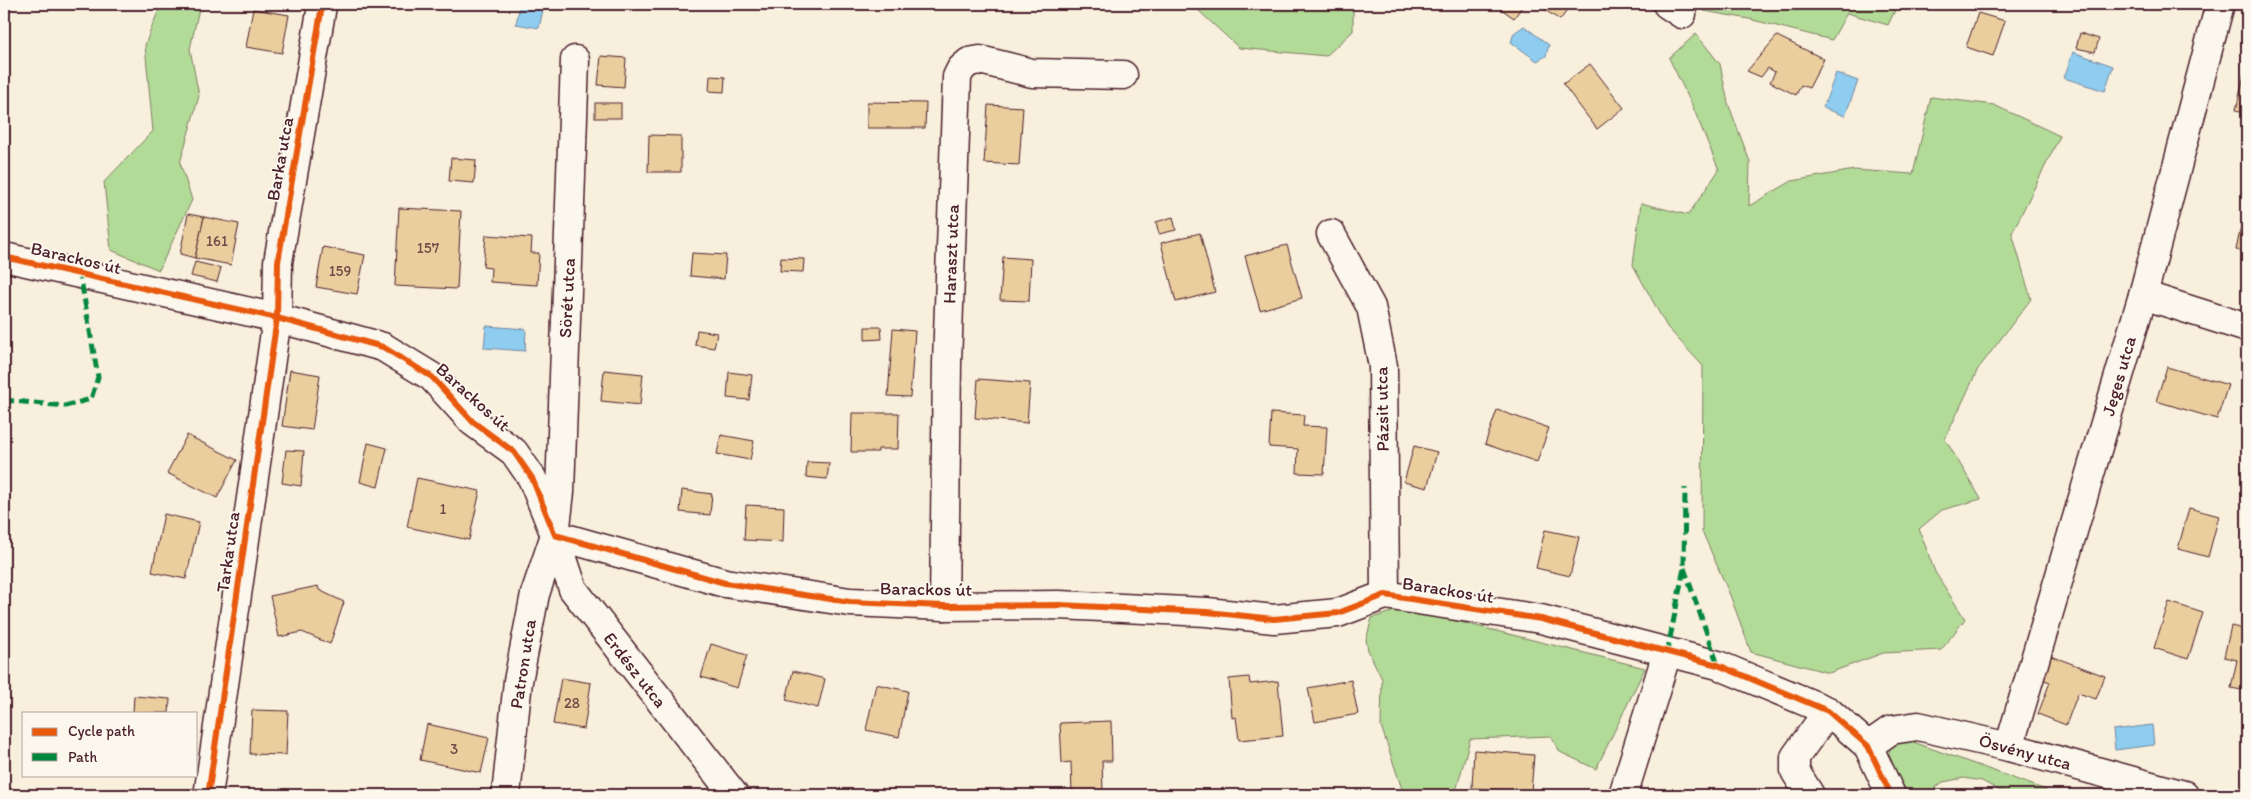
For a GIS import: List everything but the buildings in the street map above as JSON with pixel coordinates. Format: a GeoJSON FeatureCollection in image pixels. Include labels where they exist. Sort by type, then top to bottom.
{"type":"FeatureCollection","features":[{"type":"Feature","properties":{"kind":"street","name":"Jeges utca"},"geometry":{"type":"LineString","coordinates":[[2009,747],[2143,295],[2220,4]]}},
{"type":"Feature","properties":{"kind":"street","name":"Barka utca"},"geometry":{"type":"LineString","coordinates":[[277,318],[278,262],[322,6]]}},
{"type":"Feature","properties":{"kind":"street","name":"Sörét utca"},"geometry":{"type":"LineString","coordinates":[[555,535],[560,492],[560,448],[575,60]]}},
{"type":"Feature","properties":{"kind":"street","name":"Haraszt utca"},"geometry":{"type":"LineString","coordinates":[[944,606],[947,355],[957,77],[961,69],[969,62],[980,60],[1032,73],[1123,75]]}},
{"type":"Feature","properties":{"kind":"street","name":"Pázsit utca"},"geometry":{"type":"LineString","coordinates":[[1331,234],[1371,307],[1383,366],[1385,595]]}},
{"type":"Feature","properties":{"kind":"street","name":"Barackos út"},"geometry":{"type":"LineString","coordinates":[[4,257],[277,318],[383,347],[432,377],[473,422],[514,452],[532,478],[555,535],[725,582],[850,602],[944,606],[1059,604],[1207,612],[1274,619],[1338,613],[1385,595],[1541,619],[1718,665],[1828,711],[1868,746],[1892,795]]}},
{"type":"Feature","properties":{"kind":"street"},"geometry":{"type":"LineString","coordinates":[[2143,295],[2247,328]]}},
{"type":"Feature","properties":{"kind":"street","name":"Tarka utca"},"geometry":{"type":"LineString","coordinates":[[209,789],[277,318]]}},
{"type":"Feature","properties":{"kind":"street","name":"Patron utca"},"geometry":{"type":"LineString","coordinates":[[506,795],[520,671],[535,594],[555,535]]}},
{"type":"Feature","properties":{"kind":"street","name":"Erdész utca"},"geometry":{"type":"LineString","coordinates":[[555,535],[573,590],[734,795]]}},
{"type":"Feature","properties":{"kind":"street"},"geometry":{"type":"LineString","coordinates":[[1623,795],[1667,652]]}},
{"type":"Feature","properties":{"kind":"street"},"geometry":{"type":"LineString","coordinates":[[1810,795],[1794,771],[1795,757],[1828,711]]}},
{"type":"Feature","properties":{"kind":"street","name":"Ösvény utca"},"geometry":{"type":"LineString","coordinates":[[1868,746],[1891,730],[1918,726],[2009,747],[2184,795]]}},
{"type":"Feature","properties":{"kind":"green space"},"geometry":{"type":"Polygon","coordinates":[[[161,4],[200,4],[190,49],[199,96],[180,163],[192,200],[159,270],[111,250],[104,182],[153,131],[145,45],[161,4]]]}},
{"type":"Feature","properties":{"kind":"green space"},"geometry":{"type":"Polygon","coordinates":[[[1194,4],[1353,4],[1353,31],[1326,56],[1239,48],[1199,11],[1194,4]]]}},
{"type":"Feature","properties":{"kind":"green space"},"geometry":{"type":"Polygon","coordinates":[[[1705,4],[1898,4],[1888,25],[1847,13],[1832,40],[1749,19],[1704,11],[1705,4]]]}},
{"type":"Feature","properties":{"kind":"green space"},"geometry":{"type":"Polygon","coordinates":[[[1696,34],[1720,64],[1728,103],[1750,162],[1749,206],[1792,181],[1854,170],[1913,174],[1931,97],[1994,105],[2060,136],[2012,233],[2031,299],[1978,369],[1945,439],[1981,499],[1942,510],[1919,529],[1935,572],[1965,619],[1941,650],[1883,653],[1829,673],[1751,652],[1730,595],[1702,531],[1703,366],[1667,327],[1633,265],[1641,203],[1688,215],[1719,170],[1692,105],[1669,58],[1696,34]]]}},
{"type":"Feature","properties":{"kind":"green space"},"geometry":{"type":"Polygon","coordinates":[[[1404,608],[1645,668],[1596,769],[1560,752],[1551,736],[1470,739],[1455,795],[1404,795],[1381,726],[1382,679],[1368,650],[1366,640],[1372,618],[1404,608]]]}},
{"type":"Feature","properties":{"kind":"green space"},"geometry":{"type":"Polygon","coordinates":[[[1905,739],[2046,790],[2042,795],[2008,795],[1982,781],[1964,778],[1943,782],[1925,795],[1909,795],[1887,758],[1892,744],[1905,739]]]}},
{"type":"Feature","properties":{"kind":"water"},"geometry":{"type":"Polygon","coordinates":[[[520,4],[544,5],[539,28],[516,24],[520,4]]]}},
{"type":"Feature","properties":{"kind":"water"},"geometry":{"type":"Polygon","coordinates":[[[1524,26],[1549,45],[1546,56],[1537,61],[1511,42],[1514,33],[1524,26]]]}},
{"type":"Feature","properties":{"kind":"water"},"geometry":{"type":"Polygon","coordinates":[[[2073,52],[2113,66],[2105,91],[2064,78],[2073,52]]]}},
{"type":"Feature","properties":{"kind":"water"},"geometry":{"type":"Polygon","coordinates":[[[1836,73],[1858,81],[1845,116],[1823,108],[1836,73]]]}},
{"type":"Feature","properties":{"kind":"water"},"geometry":{"type":"Polygon","coordinates":[[[486,326],[526,329],[525,351],[484,348],[486,326]]]}},
{"type":"Feature","properties":{"kind":"water"},"geometry":{"type":"Polygon","coordinates":[[[2152,725],[2154,745],[2115,750],[2113,730],[2152,725]]]}},
{"type":"Feature","properties":{"kind":"marked path"},"geometry":{"type":"LineString","coordinates":[[4,400],[65,406],[91,399],[98,377],[80,274]]}},
{"type":"Feature","properties":{"kind":"marked path"},"geometry":{"type":"LineString","coordinates":[[1667,653],[1684,568],[1685,488]]}},
{"type":"Feature","properties":{"kind":"marked path"},"geometry":{"type":"LineString","coordinates":[[1684,568],[1718,665]]}},
{"type":"Feature","properties":{"kind":"marked path"},"geometry":{"type":"LineString","coordinates":[[4,647],[8,669],[4,686]]}},
{"type":"Feature","properties":{"kind":"cycle path"},"geometry":{"type":"LineString","coordinates":[[209,789],[277,318],[278,262],[322,6]]}},
{"type":"Feature","properties":{"kind":"cycle path"},"geometry":{"type":"LineString","coordinates":[[4,257],[277,318],[383,347],[432,377],[473,422],[514,452],[532,478],[555,535],[725,583],[850,602],[944,606],[1059,605],[1207,612],[1274,619],[1338,613],[1385,595],[1541,619],[1718,665],[1828,711],[1868,746],[1891,795]]}}]}
